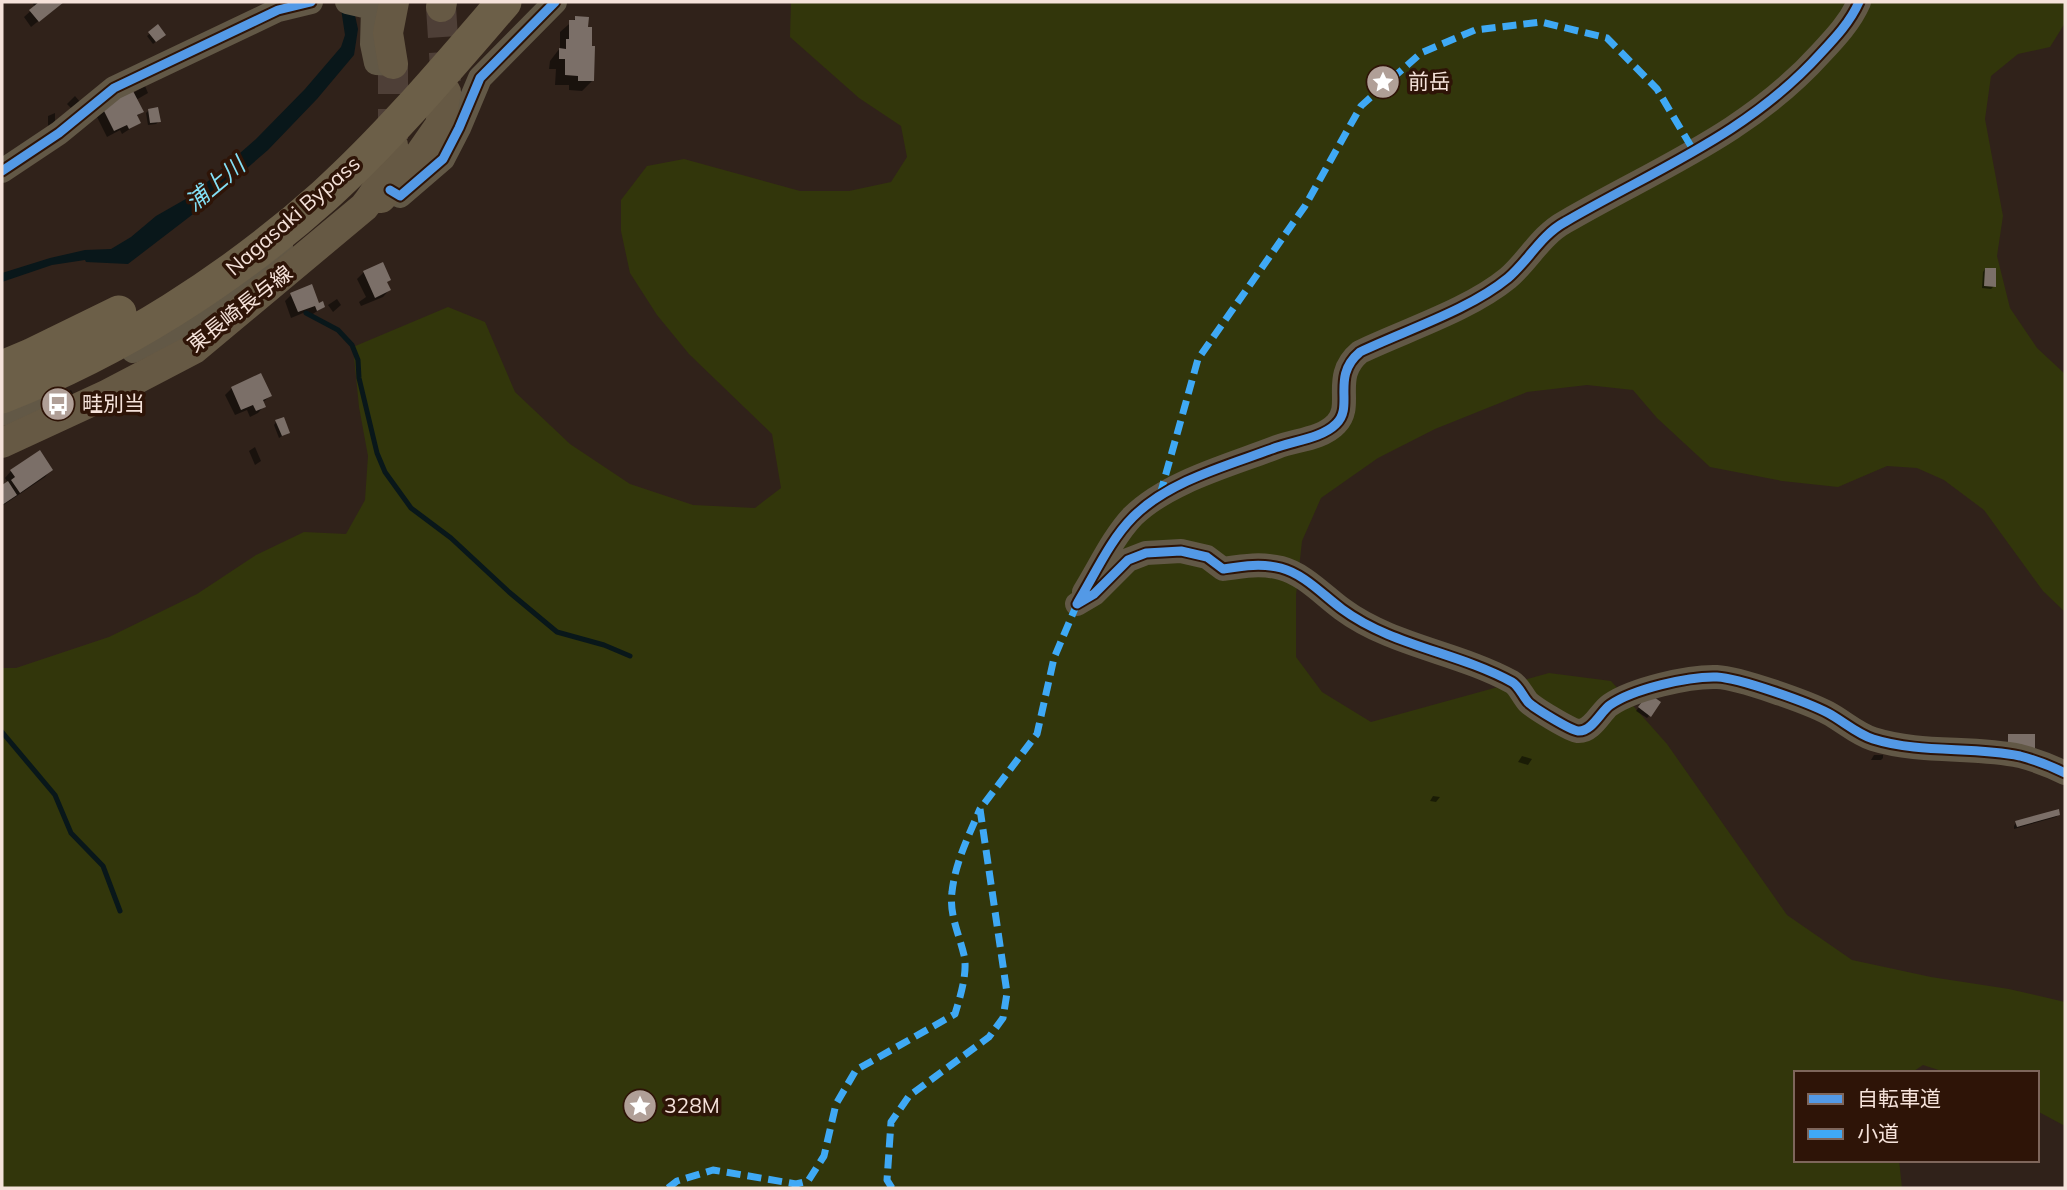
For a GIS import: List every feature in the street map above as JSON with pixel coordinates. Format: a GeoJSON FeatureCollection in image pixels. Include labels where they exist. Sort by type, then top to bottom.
{"type":"FeatureCollection","features":[{"type":"Feature","properties":{"kind":"highway","name":"Nagasaki Bypass"},"geometry":{"type":"LineString","coordinates":[[2,396],[107,347],[162,316],[266,245],[325,195],[405,113],[504,2]]}},
{"type":"Feature","properties":{"kind":"highway","name":"Nagasaki Bypass"},"geometry":{"type":"LineString","coordinates":[[2,368],[97,326],[150,296],[201,264],[252,226],[326,161],[416,65],[452,4]]}},
{"type":"Feature","properties":{"kind":"main road"},"geometry":{"type":"LineString","coordinates":[[384,5],[393,64]]}},
{"type":"Feature","properties":{"kind":"main road","name":"東長崎長与線"},"geometry":{"type":"LineString","coordinates":[[2,443],[108,394],[194,349],[390,190],[412,165],[440,125],[446,92]]}},
{"type":"Feature","properties":{"kind":"main road","name":"東長崎長与線"},"geometry":{"type":"LineString","coordinates":[[355,216],[375,194],[388,168],[393,145]]}},
{"type":"Feature","properties":{"kind":"street"},"geometry":{"type":"LineString","coordinates":[[2,171],[59,133],[114,88],[278,10],[311,2]]}},
{"type":"Feature","properties":{"kind":"street"},"geometry":{"type":"LineString","coordinates":[[347,2],[384,5]]}},
{"type":"Feature","properties":{"kind":"street"},"geometry":{"type":"LineString","coordinates":[[390,190],[400,196],[443,159],[460,128],[480,78],[555,2]]}},
{"type":"Feature","properties":{"kind":"street"},"geometry":{"type":"LineString","coordinates":[[1859,2],[1846,25],[1802,74],[1757,110],[1695,153],[1562,223],[1508,277],[1479,297],[1372,346],[1349,361],[1344,375],[1343,410],[1335,426],[1225,467],[1160,495],[1132,517],[1077,604],[1094,594],[1128,559],[1146,553],[1181,551],[1207,557],[1223,569],[1255,564],[1283,568],[1320,591],[1340,608],[1389,636],[1472,663],[1515,683],[1529,704],[1578,731],[1587,729],[1608,706],[1632,693],[1665,684],[1717,677],[1749,684],[1825,712],[1870,738],[1904,748],[2021,757],[2065,773]]}},
{"type":"Feature","properties":{"kind":"street"},"geometry":{"type":"LineString","coordinates":[[2,414],[201,317],[259,272],[325,195]]}},
{"type":"Feature","properties":{"kind":"green space"},"geometry":{"type":"Polygon","coordinates":[[[791,2],[2065,2],[2065,23],[2050,47],[2018,54],[1991,76],[1985,119],[2003,216],[1997,256],[2010,308],[2037,348],[2065,374],[2065,612],[2043,591],[1984,510],[1944,480],[1917,468],[1887,466],[1838,487],[1782,481],[1710,467],[1657,418],[1633,390],[1587,385],[1527,392],[1435,429],[1378,458],[1321,498],[1302,541],[1296,595],[1296,657],[1322,692],[1371,722],[1549,673],[1611,681],[1667,744],[1787,915],[1852,960],[2065,1002],[2065,1126],[2039,1112],[2039,1071],[1942,1071],[1923,1065],[1914,1071],[1794,1071],[1794,1162],[1899,1162],[1902,1188],[2,1188],[2,668],[16,668],[109,637],[197,594],[256,555],[304,532],[346,534],[365,500],[368,456],[359,407],[353,347],[448,307],[485,322],[515,392],[570,444],[630,484],[693,505],[755,508],[781,488],[772,434],[689,354],[657,315],[630,273],[621,231],[621,200],[647,166],[684,159],[800,191],[849,191],[891,182],[907,157],[901,126],[859,98],[790,37],[791,2]]]}},
{"type":"Feature","properties":{"kind":"water","name":"浦上川"},"geometry":{"type":"Polygon","coordinates":[[[340,2],[353,6],[358,29],[354,55],[268,150],[201,208],[128,264],[85,260],[52,265],[2,282],[2,273],[50,258],[85,250],[111,249],[131,237],[156,216],[191,196],[256,139],[341,47],[345,35],[340,2]]]}},
{"type":"Feature","properties":{"kind":"building"},"geometry":{"type":"Polygon","coordinates":[[[39,2],[64,2],[39,22],[29,10],[39,2]]]}},
{"type":"Feature","properties":{"kind":"building"},"geometry":{"type":"Polygon","coordinates":[[[575,16],[589,17],[588,27],[592,27],[592,46],[595,46],[594,81],[578,81],[578,76],[565,75],[565,59],[559,59],[559,48],[566,49],[566,39],[569,39],[569,20],[575,20],[575,16]]]}},
{"type":"Feature","properties":{"kind":"building"},"geometry":{"type":"Polygon","coordinates":[[[158,24],[166,35],[156,42],[148,32],[158,24]]]}},
{"type":"Feature","properties":{"kind":"building"},"geometry":{"type":"Polygon","coordinates":[[[133,91],[144,112],[137,115],[141,123],[129,129],[127,125],[114,131],[102,107],[133,91]]]}},
{"type":"Feature","properties":{"kind":"building"},"geometry":{"type":"Polygon","coordinates":[[[158,107],[161,122],[150,123],[148,109],[158,107]]]}},
{"type":"Feature","properties":{"kind":"building"},"geometry":{"type":"Polygon","coordinates":[[[383,262],[391,280],[387,282],[391,290],[375,298],[363,271],[383,262]]]}},
{"type":"Feature","properties":{"kind":"building"},"geometry":{"type":"Polygon","coordinates":[[[1985,268],[1996,268],[1996,287],[1984,286],[1985,268]]]}},
{"type":"Feature","properties":{"kind":"building"},"geometry":{"type":"Polygon","coordinates":[[[312,284],[319,303],[323,301],[325,307],[317,311],[315,306],[298,312],[290,293],[312,284]]]}},
{"type":"Feature","properties":{"kind":"building"},"geometry":{"type":"Polygon","coordinates":[[[261,373],[272,396],[263,400],[266,407],[256,411],[253,405],[241,410],[231,387],[261,373]]]}},
{"type":"Feature","properties":{"kind":"building"},"geometry":{"type":"Polygon","coordinates":[[[284,417],[290,433],[282,436],[275,420],[284,417]]]}},
{"type":"Feature","properties":{"kind":"building"},"geometry":{"type":"Polygon","coordinates":[[[40,450],[53,470],[20,493],[11,480],[15,477],[10,470],[40,450]]]}},
{"type":"Feature","properties":{"kind":"building"},"geometry":{"type":"Polygon","coordinates":[[[8,481],[17,495],[2,505],[2,485],[8,481]]]}},
{"type":"Feature","properties":{"kind":"building"},"geometry":{"type":"Polygon","coordinates":[[[1651,695],[1661,702],[1651,717],[1638,707],[1651,695]]]}},
{"type":"Feature","properties":{"kind":"building"},"geometry":{"type":"Polygon","coordinates":[[[2008,734],[2035,734],[2035,748],[2008,748],[2008,734]]]}},
{"type":"Feature","properties":{"kind":"building"},"geometry":{"type":"Polygon","coordinates":[[[2059,809],[2060,815],[2017,827],[2015,821],[2059,809]]]}},
{"type":"Feature","properties":{"kind":"waterway"},"geometry":{"type":"LineString","coordinates":[[306,313],[338,330],[352,345],[358,360],[359,378],[377,453],[385,472],[411,508],[451,538],[557,632],[604,645],[630,656]]}},
{"type":"Feature","properties":{"kind":"waterway"},"geometry":{"type":"LineString","coordinates":[[2,732],[55,795],[71,833],[103,866],[120,911]]}},
{"type":"Feature","properties":{"kind":"tunnel"},"geometry":{"type":"LineString","coordinates":[[441,7],[446,84]]}},
{"type":"Feature","properties":{"kind":"tunnel"},"geometry":{"type":"LineString","coordinates":[[393,64],[393,141]]}},
{"type":"Feature","properties":{"kind":"marked path"},"geometry":{"type":"LineString","coordinates":[[1160,495],[1198,359],[1305,206],[1361,106],[1421,53],[1475,30],[1541,22],[1607,38],[1657,89],[1695,153]]}},
{"type":"Feature","properties":{"kind":"marked path"},"geometry":{"type":"LineString","coordinates":[[892,1188],[887,1180],[891,1122],[909,1096],[989,1037],[1003,1018],[1007,993],[980,809],[1037,734],[1054,658],[1077,604]]}},
{"type":"Feature","properties":{"kind":"marked path"},"geometry":{"type":"LineString","coordinates":[[668,1188],[677,1181],[713,1170],[796,1184],[808,1181],[824,1156],[836,1104],[856,1070],[955,1014],[963,985],[965,962],[951,900],[959,860],[980,809]]}},
{"type":"Feature","properties":{"kind":"cycle path"},"geometry":{"type":"LineString","coordinates":[[2,171],[59,133],[114,88],[278,10],[311,2]]}},
{"type":"Feature","properties":{"kind":"cycle path"},"geometry":{"type":"LineString","coordinates":[[390,190],[400,196],[443,159],[480,78],[555,2]]}},
{"type":"Feature","properties":{"kind":"cycle path"},"geometry":{"type":"LineString","coordinates":[[1078,602],[1117,536],[1147,504],[1181,484],[1217,468],[1330,429],[1341,417],[1344,409],[1346,371],[1360,352],[1475,300],[1508,278],[1556,227],[1667,167],[1732,128],[1793,81],[1837,35],[1859,2]]}},
{"type":"Feature","properties":{"kind":"cycle path"},"geometry":{"type":"LineString","coordinates":[[1077,604],[1094,594],[1128,560],[1146,553],[1181,551],[1207,557],[1223,569],[1274,566],[1298,575],[1361,622],[1512,682],[1532,705],[1574,730],[1588,728],[1610,705],[1632,694],[1677,681],[1717,677],[1756,686],[1805,703],[1828,713],[1861,734],[1891,744],[2002,753],[2043,763],[2065,773]]}},
{"type":"Feature","properties":{"kind":"place","name":"前岳"},"geometry":{"type":"Point","coordinates":[1383,82]}},
{"type":"Feature","properties":{"kind":"place","name":"畦別当"},"geometry":{"type":"Point","coordinates":[58,404]}},
{"type":"Feature","properties":{"kind":"place","name":"328M"},"geometry":{"type":"Point","coordinates":[640,1106]}}]}
